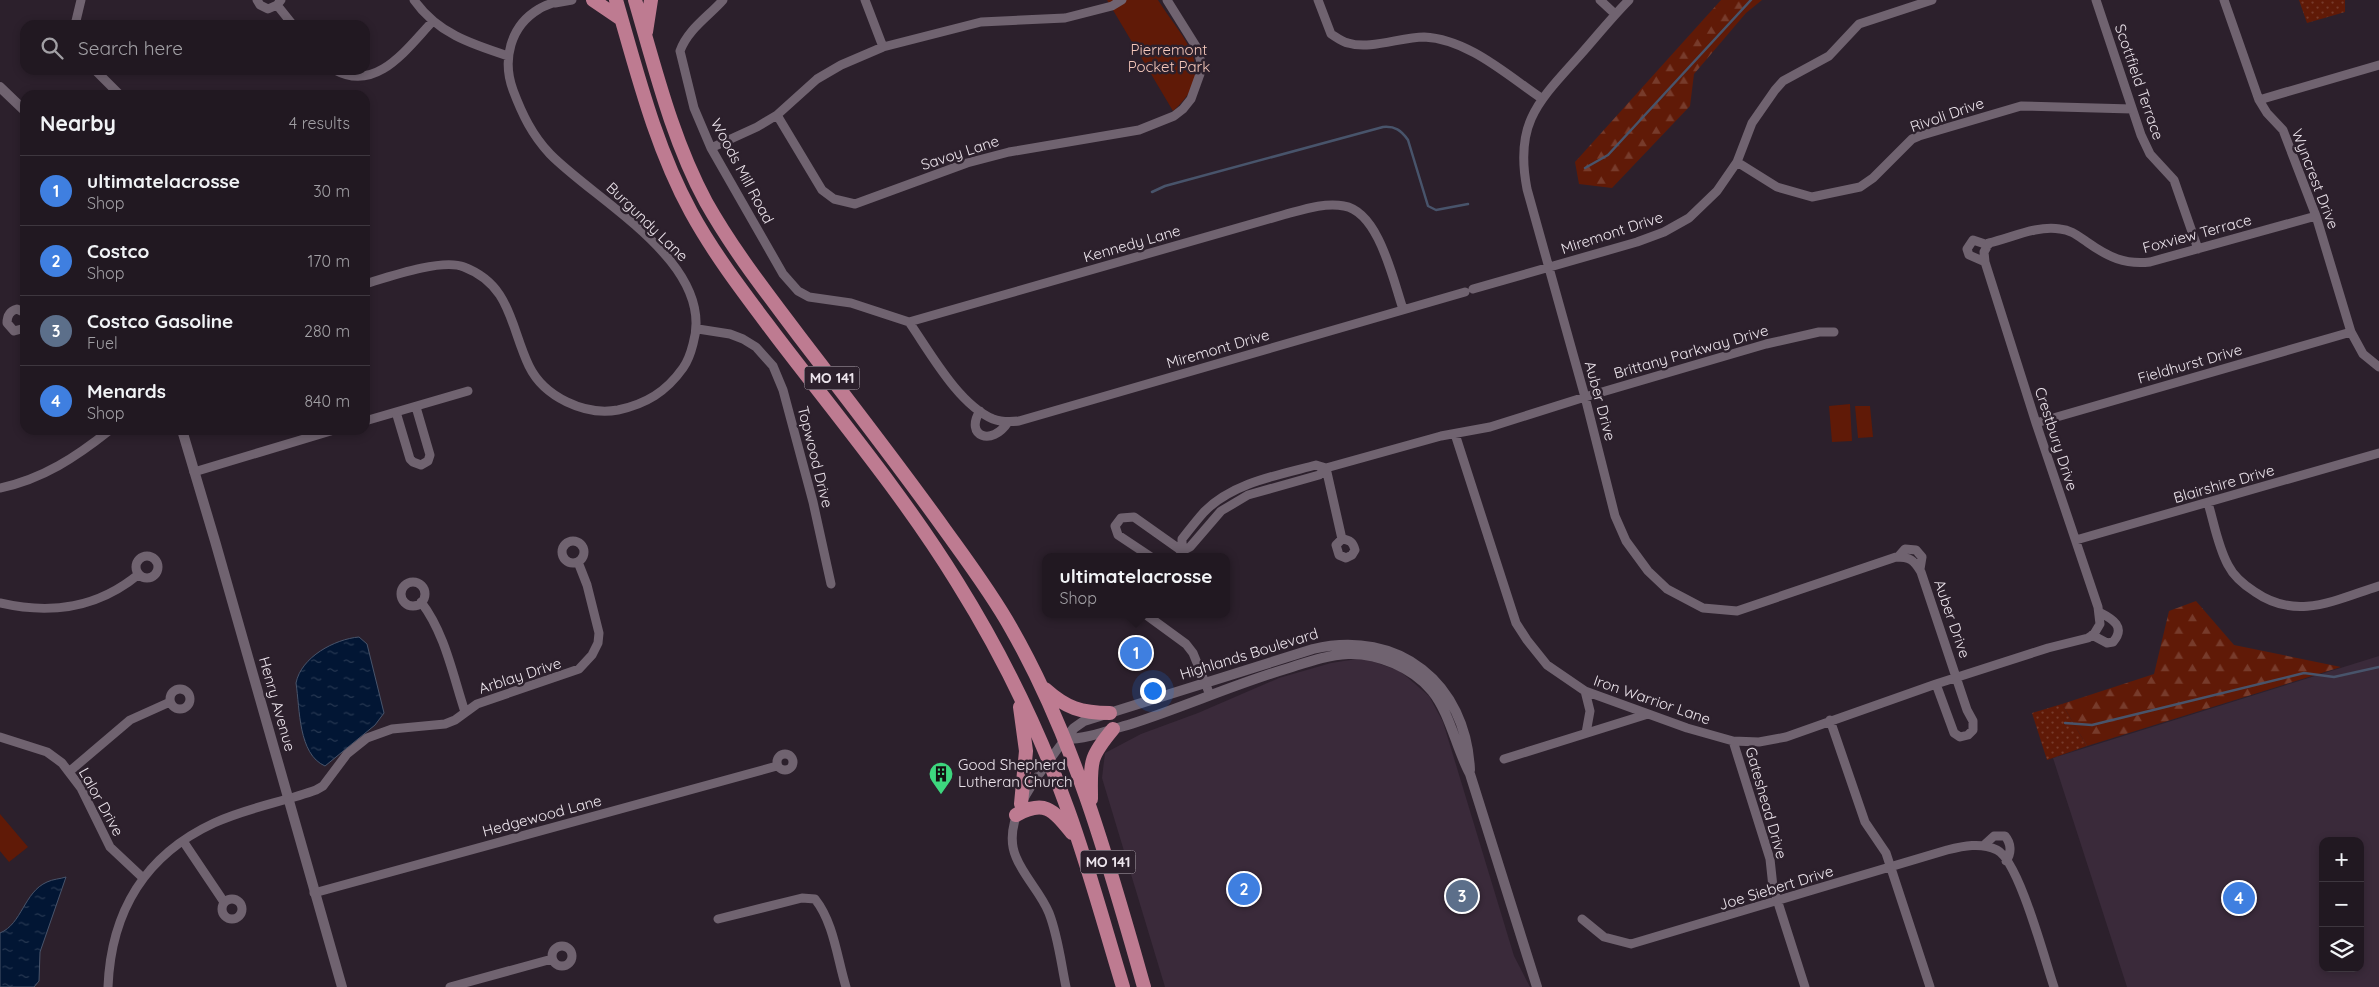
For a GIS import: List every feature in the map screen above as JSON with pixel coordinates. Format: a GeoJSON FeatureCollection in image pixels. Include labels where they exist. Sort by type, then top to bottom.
{"type":"FeatureCollection","features":[{"type":"Feature","properties":{"kind":"highway"},"geometry":{"type":"LineString","coordinates":[[593,0],[622,19]]}},
{"type":"Feature","properties":{"kind":"highway","name":"MO 141"},"geometry":{"type":"LineString","coordinates":[[616,0],[661,145],[676,182],[704,233],[744,293],[919,525],[972,606],[1016,689],[1049,761],[1078,841],[1123,987]]}},
{"type":"Feature","properties":{"kind":"highway","name":"MO 141"},"geometry":{"type":"LineString","coordinates":[[635,0],[678,140],[706,200],[722,228],[759,282],[976,574],[1011,628],[1041,686],[1065,739],[1091,808],[1144,987]]}},
{"type":"Feature","properties":{"kind":"highway"},"geometry":{"type":"LineString","coordinates":[[645,35],[651,0]]}},
{"type":"Feature","properties":{"kind":"highway"},"geometry":{"type":"LineString","coordinates":[[1041,686],[1060,702],[1075,709],[1110,713]]}},
{"type":"Feature","properties":{"kind":"highway"},"geometry":{"type":"LineString","coordinates":[[1016,689],[1026,751],[1018,809],[1040,806],[1051,810],[1078,841]]}},
{"type":"Feature","properties":{"kind":"highway"},"geometry":{"type":"LineString","coordinates":[[1091,808],[1091,765],[1094,754],[1113,729]]}},
{"type":"Feature","properties":{"kind":"highway"},"geometry":{"type":"LineString","coordinates":[[1037,732],[1054,739],[1065,739]]}},
{"type":"Feature","properties":{"kind":"street"},"geometry":{"type":"LineString","coordinates":[[76,20],[81,0]]}},
{"type":"Feature","properties":{"kind":"street"},"geometry":{"type":"LineString","coordinates":[[257,0],[264,8],[268,9],[279,3],[290,20]]}},
{"type":"Feature","properties":{"kind":"street"},"geometry":{"type":"LineString","coordinates":[[414,0],[432,21],[464,41],[508,56]]}},
{"type":"Feature","properties":{"kind":"street","name":"Burgundy Lane"},"geometry":{"type":"LineString","coordinates":[[370,282],[415,269],[450,264],[461,265],[480,274],[499,292],[506,302],[529,367],[538,379],[570,404],[597,412],[638,405],[662,392],[686,363],[698,329],[697,313],[683,276],[627,218],[552,155],[536,136],[521,113],[508,77],[508,56],[513,37],[522,24],[539,9],[555,1],[572,0]]}},
{"type":"Feature","properties":{"kind":"street","name":"Woods Mill Road"},"geometry":{"type":"LineString","coordinates":[[723,0],[698,24],[683,42],[680,50],[694,108],[711,148],[783,274],[798,291],[809,297],[850,303],[909,322]]}},
{"type":"Feature","properties":{"kind":"street"},"geometry":{"type":"LineString","coordinates":[[865,0],[883,47]]}},
{"type":"Feature","properties":{"kind":"street"},"geometry":{"type":"LineString","coordinates":[[711,148],[757,127],[817,80],[842,65],[883,47],[981,22],[1065,18],[1112,6],[1122,0]]}},
{"type":"Feature","properties":{"kind":"street","name":"Savoy Lane"},"geometry":{"type":"LineString","coordinates":[[776,114],[822,190],[834,199],[855,204],[967,163],[1009,152],[1139,130],[1174,116],[1191,99],[1198,82],[1201,62],[1197,48],[1167,0]]}},
{"type":"Feature","properties":{"kind":"street"},"geometry":{"type":"LineString","coordinates":[[1318,0],[1331,34],[1348,43],[1361,44],[1424,37],[1451,42],[1478,55],[1541,98]]}},
{"type":"Feature","properties":{"kind":"street"},"geometry":{"type":"LineString","coordinates":[[1600,0],[1615,14]]}},
{"type":"Feature","properties":{"kind":"street","name":"Auber Drive"},"geometry":{"type":"LineString","coordinates":[[1630,0],[1615,14],[1541,98],[1527,126],[1522,164],[1527,189],[1585,397],[1615,516],[1626,542],[1648,571],[1667,589],[1703,608],[1737,611],[1898,557],[1908,557],[1913,560],[1920,570],[1957,678]]}},
{"type":"Feature","properties":{"kind":"street","name":"Miremont Drive"},"geometry":{"type":"LineString","coordinates":[[909,322],[959,392],[980,411],[993,419],[1020,422],[1664,232],[1689,218],[1717,191],[1737,162],[1752,123],[1783,81],[1829,56],[1860,24],[1932,0]]}},
{"type":"Feature","properties":{"kind":"street","name":"Scottfield Terrace"},"geometry":{"type":"LineString","coordinates":[[2096,0],[2140,135],[2150,154],[2174,180],[2198,249]]}},
{"type":"Feature","properties":{"kind":"street","name":"Wyncrest Drive"},"geometry":{"type":"LineString","coordinates":[[2224,0],[2259,100],[2283,130],[2316,216],[2351,332],[2363,354],[2379,367]]}},
{"type":"Feature","properties":{"kind":"street"},"geometry":{"type":"LineString","coordinates":[[370,74],[383,70],[398,58],[432,21]]}},
{"type":"Feature","properties":{"kind":"street"},"geometry":{"type":"LineString","coordinates":[[2259,100],[2379,65]]}},
{"type":"Feature","properties":{"kind":"street"},"geometry":{"type":"LineString","coordinates":[[100,75],[115,90]]}},
{"type":"Feature","properties":{"kind":"street"},"geometry":{"type":"LineString","coordinates":[[347,75],[367,75]]}},
{"type":"Feature","properties":{"kind":"street"},"geometry":{"type":"LineString","coordinates":[[0,87],[20,107]]}},
{"type":"Feature","properties":{"kind":"street","name":"Rivoli Drive"},"geometry":{"type":"LineString","coordinates":[[1737,162],[1776,187],[1812,197],[1846,192],[1860,187],[1873,178],[1912,139],[2005,110],[2021,106],[2132,109]]}},
{"type":"Feature","properties":{"kind":"street","name":"Kennedy Lane"},"geometry":{"type":"LineString","coordinates":[[909,322],[1320,206],[1344,206],[1365,218],[1379,239],[1403,309]]}},
{"type":"Feature","properties":{"kind":"street","name":"Foxview Terrace"},"geometry":{"type":"LineString","coordinates":[[1988,245],[2044,228],[2059,228],[2071,232],[2112,258],[2134,264],[2150,262],[2316,216]]}},
{"type":"Feature","properties":{"kind":"street"},"geometry":{"type":"LineString","coordinates":[[1973,240],[1988,245],[1984,259],[1969,255],[1967,248],[1973,240]]}},
{"type":"Feature","properties":{"kind":"street","name":"Crestbury Drive"},"geometry":{"type":"LineString","coordinates":[[1984,259],[2099,612],[2100,624],[2093,635]]}},
{"type":"Feature","properties":{"kind":"street"},"geometry":{"type":"LineString","coordinates":[[20,310],[17,309],[12,311],[3,324],[14,330],[20,329]]}},
{"type":"Feature","properties":{"kind":"street","name":"Topwood Drive"},"geometry":{"type":"LineString","coordinates":[[698,329],[730,334],[743,340],[756,347],[773,366],[783,390],[813,502],[831,584]]}},
{"type":"Feature","properties":{"kind":"street","name":"Brittany Parkway Drive"},"geometry":{"type":"LineString","coordinates":[[1180,553],[1182,539],[1204,512],[1224,496],[1252,482],[1316,465],[1326,468],[1432,438],[1490,427],[1766,344],[1819,332],[1834,332]]}},
{"type":"Feature","properties":{"kind":"street","name":"Fieldhurst Drive"},"geometry":{"type":"LineString","coordinates":[[2036,423],[2351,332]]}},
{"type":"Feature","properties":{"kind":"street"},"geometry":{"type":"LineString","coordinates":[[370,420],[468,391]]}},
{"type":"Feature","properties":{"kind":"street"},"geometry":{"type":"LineString","coordinates":[[396,412],[410,459],[421,465],[428,461],[430,455],[416,407]]}},
{"type":"Feature","properties":{"kind":"street","name":"Miremont Drive"},"geometry":{"type":"LineString","coordinates":[[980,411],[974,422],[976,430],[981,435],[997,434],[1008,422]]}},
{"type":"Feature","properties":{"kind":"street","name":"Iron Warrior Lane"},"geometry":{"type":"LineString","coordinates":[[1455,434],[1516,623],[1527,640],[1547,665],[1585,691],[1687,728],[1733,741],[1759,742],[1786,737],[1936,684],[2093,635]]}},
{"type":"Feature","properties":{"kind":"street"},"geometry":{"type":"LineString","coordinates":[[0,488],[44,475],[103,435]]}},
{"type":"Feature","properties":{"kind":"street","name":"Henry Avenue"},"geometry":{"type":"LineString","coordinates":[[183,435],[342,987]]}},
{"type":"Feature","properties":{"kind":"street"},"geometry":{"type":"LineString","coordinates":[[194,472],[310,435]]}},
{"type":"Feature","properties":{"kind":"street","name":"Blairshire Drive"},"geometry":{"type":"LineString","coordinates":[[2076,540],[2379,453]]}},
{"type":"Feature","properties":{"kind":"street"},"geometry":{"type":"LineString","coordinates":[[1326,468],[1342,539]]}},
{"type":"Feature","properties":{"kind":"street"},"geometry":{"type":"LineString","coordinates":[[2208,503],[2228,565],[2242,584],[2270,602],[2285,607],[2314,606],[2379,586]]}},
{"type":"Feature","properties":{"kind":"street"},"geometry":{"type":"LineString","coordinates":[[1145,553],[1118,535],[1115,526],[1121,518],[1134,517],[1179,553]]}},
{"type":"Feature","properties":{"kind":"street","name":"Arblay Drive"},"geometry":{"type":"LineString","coordinates":[[108,987],[109,962],[115,934],[126,904],[143,878],[163,856],[183,841],[215,823],[289,800],[322,786],[347,754],[367,738],[392,729],[445,724],[490,699],[572,674],[586,663],[598,644],[599,633],[590,593],[578,562]]}},
{"type":"Feature","properties":{"kind":"street"},"geometry":{"type":"LineString","coordinates":[[0,603],[40,609],[65,608],[94,601],[120,590],[139,574]]}},
{"type":"Feature","properties":{"kind":"street"},"geometry":{"type":"LineString","coordinates":[[421,602],[429,612],[439,634],[465,712]]}},
{"type":"Feature","properties":{"kind":"street"},"geometry":{"type":"LineString","coordinates":[[2093,635],[2107,643],[2113,642],[2117,637],[2117,623],[2099,612]]}},
{"type":"Feature","properties":{"kind":"street"},"geometry":{"type":"LineString","coordinates":[[1150,618],[1186,644],[1193,654],[1210,695]]}},
{"type":"Feature","properties":{"kind":"street","name":"Highlands Boulevard"},"geometry":{"type":"LineString","coordinates":[[1065,739],[1074,728],[1084,721],[1205,683],[1331,645],[1370,645],[1386,649],[1419,667],[1432,678],[1450,701],[1458,717],[1469,752],[1470,774]]}},
{"type":"Feature","properties":{"kind":"street","name":"Highlands Boulevard"},"geometry":{"type":"LineString","coordinates":[[1065,739],[1088,737],[1177,709],[1210,695],[1323,657],[1350,654],[1377,658],[1395,664],[1421,679],[1433,692],[1447,718],[1459,754],[1470,774],[1537,987]]}},
{"type":"Feature","properties":{"kind":"street"},"geometry":{"type":"LineString","coordinates":[[1936,684],[1954,733],[1960,737],[1968,735],[1974,726],[1957,678]]}},
{"type":"Feature","properties":{"kind":"street"},"geometry":{"type":"LineString","coordinates":[[1585,691],[1590,711],[1586,733]]}},
{"type":"Feature","properties":{"kind":"street"},"geometry":{"type":"LineString","coordinates":[[70,771],[130,720],[170,702]]}},
{"type":"Feature","properties":{"kind":"street"},"geometry":{"type":"LineString","coordinates":[[1504,760],[1649,714]]}},
{"type":"Feature","properties":{"kind":"street"},"geometry":{"type":"LineString","coordinates":[[1830,720],[1863,816],[1886,853],[1930,987]]}},
{"type":"Feature","properties":{"kind":"street","name":"Lalor Drive"},"geometry":{"type":"LineString","coordinates":[[0,737],[47,752],[70,771],[81,788],[110,847],[143,878]]}},
{"type":"Feature","properties":{"kind":"street"},"geometry":{"type":"LineString","coordinates":[[1065,739],[1018,809],[1012,836],[1015,855],[1049,912],[1066,987]]}},
{"type":"Feature","properties":{"kind":"street","name":"Gateshead Drive"},"geometry":{"type":"LineString","coordinates":[[1733,741],[1770,858],[1773,886],[1806,987]]}},
{"type":"Feature","properties":{"kind":"street","name":"Hedgewood Lane"},"geometry":{"type":"LineString","coordinates":[[314,893],[777,766]]}},
{"type":"Feature","properties":{"kind":"street","name":"Joe Siebert Drive"},"geometry":{"type":"LineString","coordinates":[[1983,846],[1994,836],[2005,836],[2010,841],[2006,860]]}},
{"type":"Feature","properties":{"kind":"street"},"geometry":{"type":"LineString","coordinates":[[183,841],[224,902]]}},
{"type":"Feature","properties":{"kind":"street","name":"Joe Siebert Drive"},"geometry":{"type":"LineString","coordinates":[[1582,919],[1604,937],[1630,944],[1778,902],[1962,846],[1983,846],[1998,850],[2006,860]]}},
{"type":"Feature","properties":{"kind":"street"},"geometry":{"type":"LineString","coordinates":[[2006,860],[2020,884],[2054,987]]}},
{"type":"Feature","properties":{"kind":"street"},"geometry":{"type":"LineString","coordinates":[[718,919],[802,898],[815,899],[822,908],[830,927],[846,987]]}},
{"type":"Feature","properties":{"kind":"street"},"geometry":{"type":"LineString","coordinates":[[450,987],[552,959]]}},
{"type":"Feature","properties":{"kind":"shaded area"},"geometry":{"type":"Polygon","coordinates":[[[2379,656],[2379,987],[2127,987],[2053,758],[2379,656]]]}},
{"type":"Feature","properties":{"kind":"shaded area"},"geometry":{"type":"Polygon","coordinates":[[[1363,658],[1400,671],[1429,696],[1443,722],[1514,956],[1530,987],[1165,987],[1102,778],[1105,753],[1141,734],[1198,713],[1279,678],[1331,663],[1363,658]]]}},
{"type":"Feature","properties":{"kind":"green space","name":"Pierremont Pocket Park"},"geometry":{"type":"Polygon","coordinates":[[[1107,0],[1158,0],[1186,42],[1196,68],[1194,82],[1187,96],[1173,111],[1107,0]]]}},
{"type":"Feature","properties":{"kind":"green space"},"geometry":{"type":"Polygon","coordinates":[[[1721,0],[1762,0],[1746,13],[1694,74],[1690,106],[1612,188],[1579,184],[1575,162],[1721,0]]]}},
{"type":"Feature","properties":{"kind":"green space"},"geometry":{"type":"Polygon","coordinates":[[[2299,0],[2345,0],[2345,12],[2307,23],[2299,0]]]}},
{"type":"Feature","properties":{"kind":"green space"},"geometry":{"type":"Polygon","coordinates":[[[1850,404],[1852,441],[1832,442],[1829,406],[1850,404]]]}},
{"type":"Feature","properties":{"kind":"green space"},"geometry":{"type":"Polygon","coordinates":[[[1855,406],[1870,406],[1873,437],[1858,438],[1855,406]]]}},
{"type":"Feature","properties":{"kind":"green space"},"geometry":{"type":"Polygon","coordinates":[[[2196,601],[2234,645],[2341,667],[2087,746],[2062,704],[2154,674],[2169,611],[2196,601]]]}},
{"type":"Feature","properties":{"kind":"green space"},"geometry":{"type":"Polygon","coordinates":[[[2062,704],[2087,746],[2047,760],[2032,713],[2062,704]]]}},
{"type":"Feature","properties":{"kind":"green space"},"geometry":{"type":"Polygon","coordinates":[[[0,814],[28,847],[9,862],[0,851],[0,814]]]}},
{"type":"Feature","properties":{"kind":"water"},"geometry":{"type":"Polygon","coordinates":[[[359,637],[367,644],[384,713],[375,725],[325,766],[316,760],[305,741],[296,683],[305,665],[320,651],[340,641],[359,637]]]}},
{"type":"Feature","properties":{"kind":"water"},"geometry":{"type":"Polygon","coordinates":[[[66,877],[40,952],[39,981],[34,987],[0,987],[0,933],[13,923],[39,887],[49,881],[66,877]]]}},
{"type":"Feature","properties":{"kind":"waterway"},"geometry":{"type":"LineString","coordinates":[[1585,168],[1608,155],[1751,0]]}},
{"type":"Feature","properties":{"kind":"waterway"},"geometry":{"type":"LineString","coordinates":[[1152,192],[1165,186],[1383,127],[1391,127],[1397,129],[1408,140],[1428,206],[1436,210],[1468,204]]}},
{"type":"Feature","properties":{"kind":"waterway"},"geometry":{"type":"LineString","coordinates":[[2065,723],[2092,725],[2304,673],[2334,677],[2379,667]]}},
{"type":"Feature","properties":{"kind":"place","name":"ultimatelacrosse"},"geometry":{"type":"Point","coordinates":[1136,653]}},
{"type":"Feature","properties":{"kind":"place","name":"Good Shepherd Lutheran Church"},"geometry":{"type":"Point","coordinates":[941,795]}},
{"type":"Feature","properties":{"kind":"place","name":"Costco"},"geometry":{"type":"Point","coordinates":[1244,889]}},
{"type":"Feature","properties":{"kind":"place","name":"Costco Gasoline"},"geometry":{"type":"Point","coordinates":[1462,896]}},
{"type":"Feature","properties":{"kind":"place","name":"Menards"},"geometry":{"type":"Point","coordinates":[2239,898]}}]}
